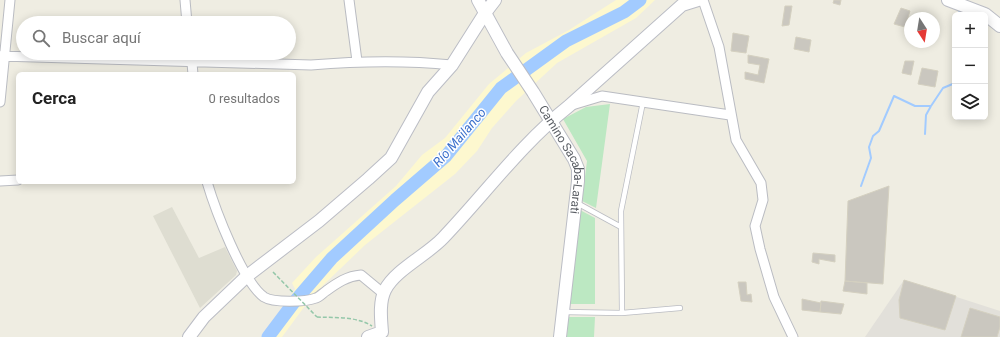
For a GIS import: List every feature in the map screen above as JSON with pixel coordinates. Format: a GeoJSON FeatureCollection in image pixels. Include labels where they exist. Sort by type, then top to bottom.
{"type":"FeatureCollection","features":[{"type":"Feature","properties":{"kind":"street"},"geometry":{"type":"LineString","coordinates":[[0,102],[2,56],[10,0]]}},
{"type":"Feature","properties":{"kind":"street"},"geometry":{"type":"LineString","coordinates":[[185,0],[186,16]]}},
{"type":"Feature","properties":{"kind":"street"},"geometry":{"type":"LineString","coordinates":[[349,0],[356,61]]}},
{"type":"Feature","properties":{"kind":"street","name":"Camino Sacaba-Larati"},"geometry":{"type":"LineString","coordinates":[[478,0],[507,53],[574,159],[578,170],[576,202],[560,337]]}},
{"type":"Feature","properties":{"kind":"street"},"geometry":{"type":"LineString","coordinates":[[189,337],[204,316],[248,276],[319,221],[368,180],[391,158],[428,92],[452,65],[495,0]]}},
{"type":"Feature","properties":{"kind":"street"},"geometry":{"type":"LineString","coordinates":[[368,337],[382,335],[382,301],[385,290],[394,277],[442,239],[495,179],[550,121],[569,106],[682,5],[698,0]]}},
{"type":"Feature","properties":{"kind":"street"},"geometry":{"type":"LineString","coordinates":[[703,0],[719,47],[730,115],[736,140],[761,183],[763,200],[755,226],[760,249],[774,297],[793,337]]}},
{"type":"Feature","properties":{"kind":"street"},"geometry":{"type":"LineString","coordinates":[[948,0],[986,14],[1000,26]]}},
{"type":"Feature","properties":{"kind":"street"},"geometry":{"type":"LineString","coordinates":[[2,56],[16,56]]}},
{"type":"Feature","properties":{"kind":"street"},"geometry":{"type":"LineString","coordinates":[[191,60],[193,72]]}},
{"type":"Feature","properties":{"kind":"street"},"geometry":{"type":"LineString","coordinates":[[236,60],[311,65],[356,61],[427,62],[452,65]]}},
{"type":"Feature","properties":{"kind":"street"},"geometry":{"type":"LineString","coordinates":[[569,106],[602,96],[730,115]]}},
{"type":"Feature","properties":{"kind":"street"},"geometry":{"type":"LineString","coordinates":[[0,181],[16,180]]}},
{"type":"Feature","properties":{"kind":"street"},"geometry":{"type":"LineString","coordinates":[[208,184],[232,248],[248,276],[265,297],[284,301],[316,298],[351,276],[361,275],[384,294]]}},
{"type":"Feature","properties":{"kind":"lane"},"geometry":{"type":"LineString","coordinates":[[622,313],[621,211],[643,102]]}},
{"type":"Feature","properties":{"kind":"lane"},"geometry":{"type":"LineString","coordinates":[[576,202],[621,227]]}},
{"type":"Feature","properties":{"kind":"lane"},"geometry":{"type":"LineString","coordinates":[[562,312],[622,313],[680,308]]}},
{"type":"Feature","properties":{"kind":"path"},"geometry":{"type":"LineString","coordinates":[[273,272],[317,318],[346,318],[368,324],[382,335]]}},
{"type":"Feature","properties":{"kind":"shaded area"},"geometry":{"type":"Polygon","coordinates":[[[172,207],[199,258],[225,247],[237,271],[236,275],[200,308],[153,216],[172,207]]]}},
{"type":"Feature","properties":{"kind":"shaded area"},"geometry":{"type":"Polygon","coordinates":[[[904,280],[1000,311],[1000,337],[865,337],[904,280]]]}},
{"type":"Feature","properties":{"kind":"green space"},"geometry":{"type":"Polygon","coordinates":[[[610,104],[596,208],[582,201],[587,161],[563,119],[586,107],[610,104]]]}},
{"type":"Feature","properties":{"kind":"green space"},"geometry":{"type":"Polygon","coordinates":[[[580,210],[595,218],[595,304],[569,304],[580,210]]]}},
{"type":"Feature","properties":{"kind":"green space"},"geometry":{"type":"Polygon","coordinates":[[[568,317],[595,317],[594,337],[567,337],[568,317]]]}},
{"type":"Feature","properties":{"kind":"sand"},"geometry":{"type":"Polygon","coordinates":[[[616,0],[655,0],[636,18],[557,63],[516,101],[492,128],[477,151],[455,174],[365,245],[313,295],[282,337],[262,337],[295,289],[292,283],[316,257],[396,186],[422,155],[445,138],[489,84],[526,53],[569,30],[616,0]]]}},
{"type":"Feature","properties":{"kind":"building"},"geometry":{"type":"Polygon","coordinates":[[[834,0],[841,0],[840,5],[833,3],[834,0]]]}},
{"type":"Feature","properties":{"kind":"building"},"geometry":{"type":"Polygon","coordinates":[[[785,6],[792,6],[789,25],[782,26],[785,6]]]}},
{"type":"Feature","properties":{"kind":"building"},"geometry":{"type":"Polygon","coordinates":[[[901,8],[910,11],[904,12],[904,27],[894,24],[901,8]]]}},
{"type":"Feature","properties":{"kind":"building"},"geometry":{"type":"Polygon","coordinates":[[[733,33],[749,36],[746,53],[731,51],[733,33]]]}},
{"type":"Feature","properties":{"kind":"building"},"geometry":{"type":"Polygon","coordinates":[[[796,37],[811,40],[809,52],[794,49],[796,37]]]}},
{"type":"Feature","properties":{"kind":"building"},"geometry":{"type":"Polygon","coordinates":[[[748,55],[769,59],[764,83],[745,79],[745,72],[758,75],[760,65],[748,63],[748,55]]]}},
{"type":"Feature","properties":{"kind":"building"},"geometry":{"type":"Polygon","coordinates":[[[905,61],[914,61],[911,75],[902,73],[905,61]]]}},
{"type":"Feature","properties":{"kind":"building"},"geometry":{"type":"Polygon","coordinates":[[[922,68],[938,71],[935,87],[918,84],[922,68]]]}},
{"type":"Feature","properties":{"kind":"building"},"geometry":{"type":"Polygon","coordinates":[[[889,186],[883,284],[845,281],[848,201],[889,186]]]}},
{"type":"Feature","properties":{"kind":"building"},"geometry":{"type":"Polygon","coordinates":[[[813,253],[835,255],[835,262],[819,259],[819,264],[812,262],[813,253]]]}},
{"type":"Feature","properties":{"kind":"building"},"geometry":{"type":"Polygon","coordinates":[[[904,280],[956,296],[945,330],[900,318],[899,300],[904,280]]]}},
{"type":"Feature","properties":{"kind":"building"},"geometry":{"type":"Polygon","coordinates":[[[845,281],[867,283],[867,294],[843,291],[845,281]]]}},
{"type":"Feature","properties":{"kind":"building"},"geometry":{"type":"Polygon","coordinates":[[[738,282],[746,282],[747,295],[751,294],[752,302],[741,301],[738,282]]]}},
{"type":"Feature","properties":{"kind":"building"},"geometry":{"type":"Polygon","coordinates":[[[802,299],[821,303],[820,312],[802,310],[802,299]]]}},
{"type":"Feature","properties":{"kind":"building"},"geometry":{"type":"Polygon","coordinates":[[[821,301],[844,304],[841,314],[820,312],[821,301]]]}},
{"type":"Feature","properties":{"kind":"building"},"geometry":{"type":"Polygon","coordinates":[[[970,308],[1000,317],[1000,327],[997,337],[961,337],[970,308]]]}},
{"type":"Feature","properties":{"kind":"waterway","name":"Río Mailanco"},"geometry":{"type":"LineString","coordinates":[[268,337],[295,301],[332,258],[395,200],[446,156],[501,88],[566,41],[624,12],[640,0]]}},
{"type":"Feature","properties":{"kind":"waterway"},"geometry":{"type":"LineString","coordinates":[[959,12],[960,8]]}},
{"type":"Feature","properties":{"kind":"waterway"},"geometry":{"type":"LineString","coordinates":[[925,134],[926,115],[943,88],[953,84]]}},
{"type":"Feature","properties":{"kind":"waterway"},"geometry":{"type":"LineString","coordinates":[[861,186],[871,158],[869,147],[873,136],[879,131],[894,96],[915,106],[931,106]]}}]}
